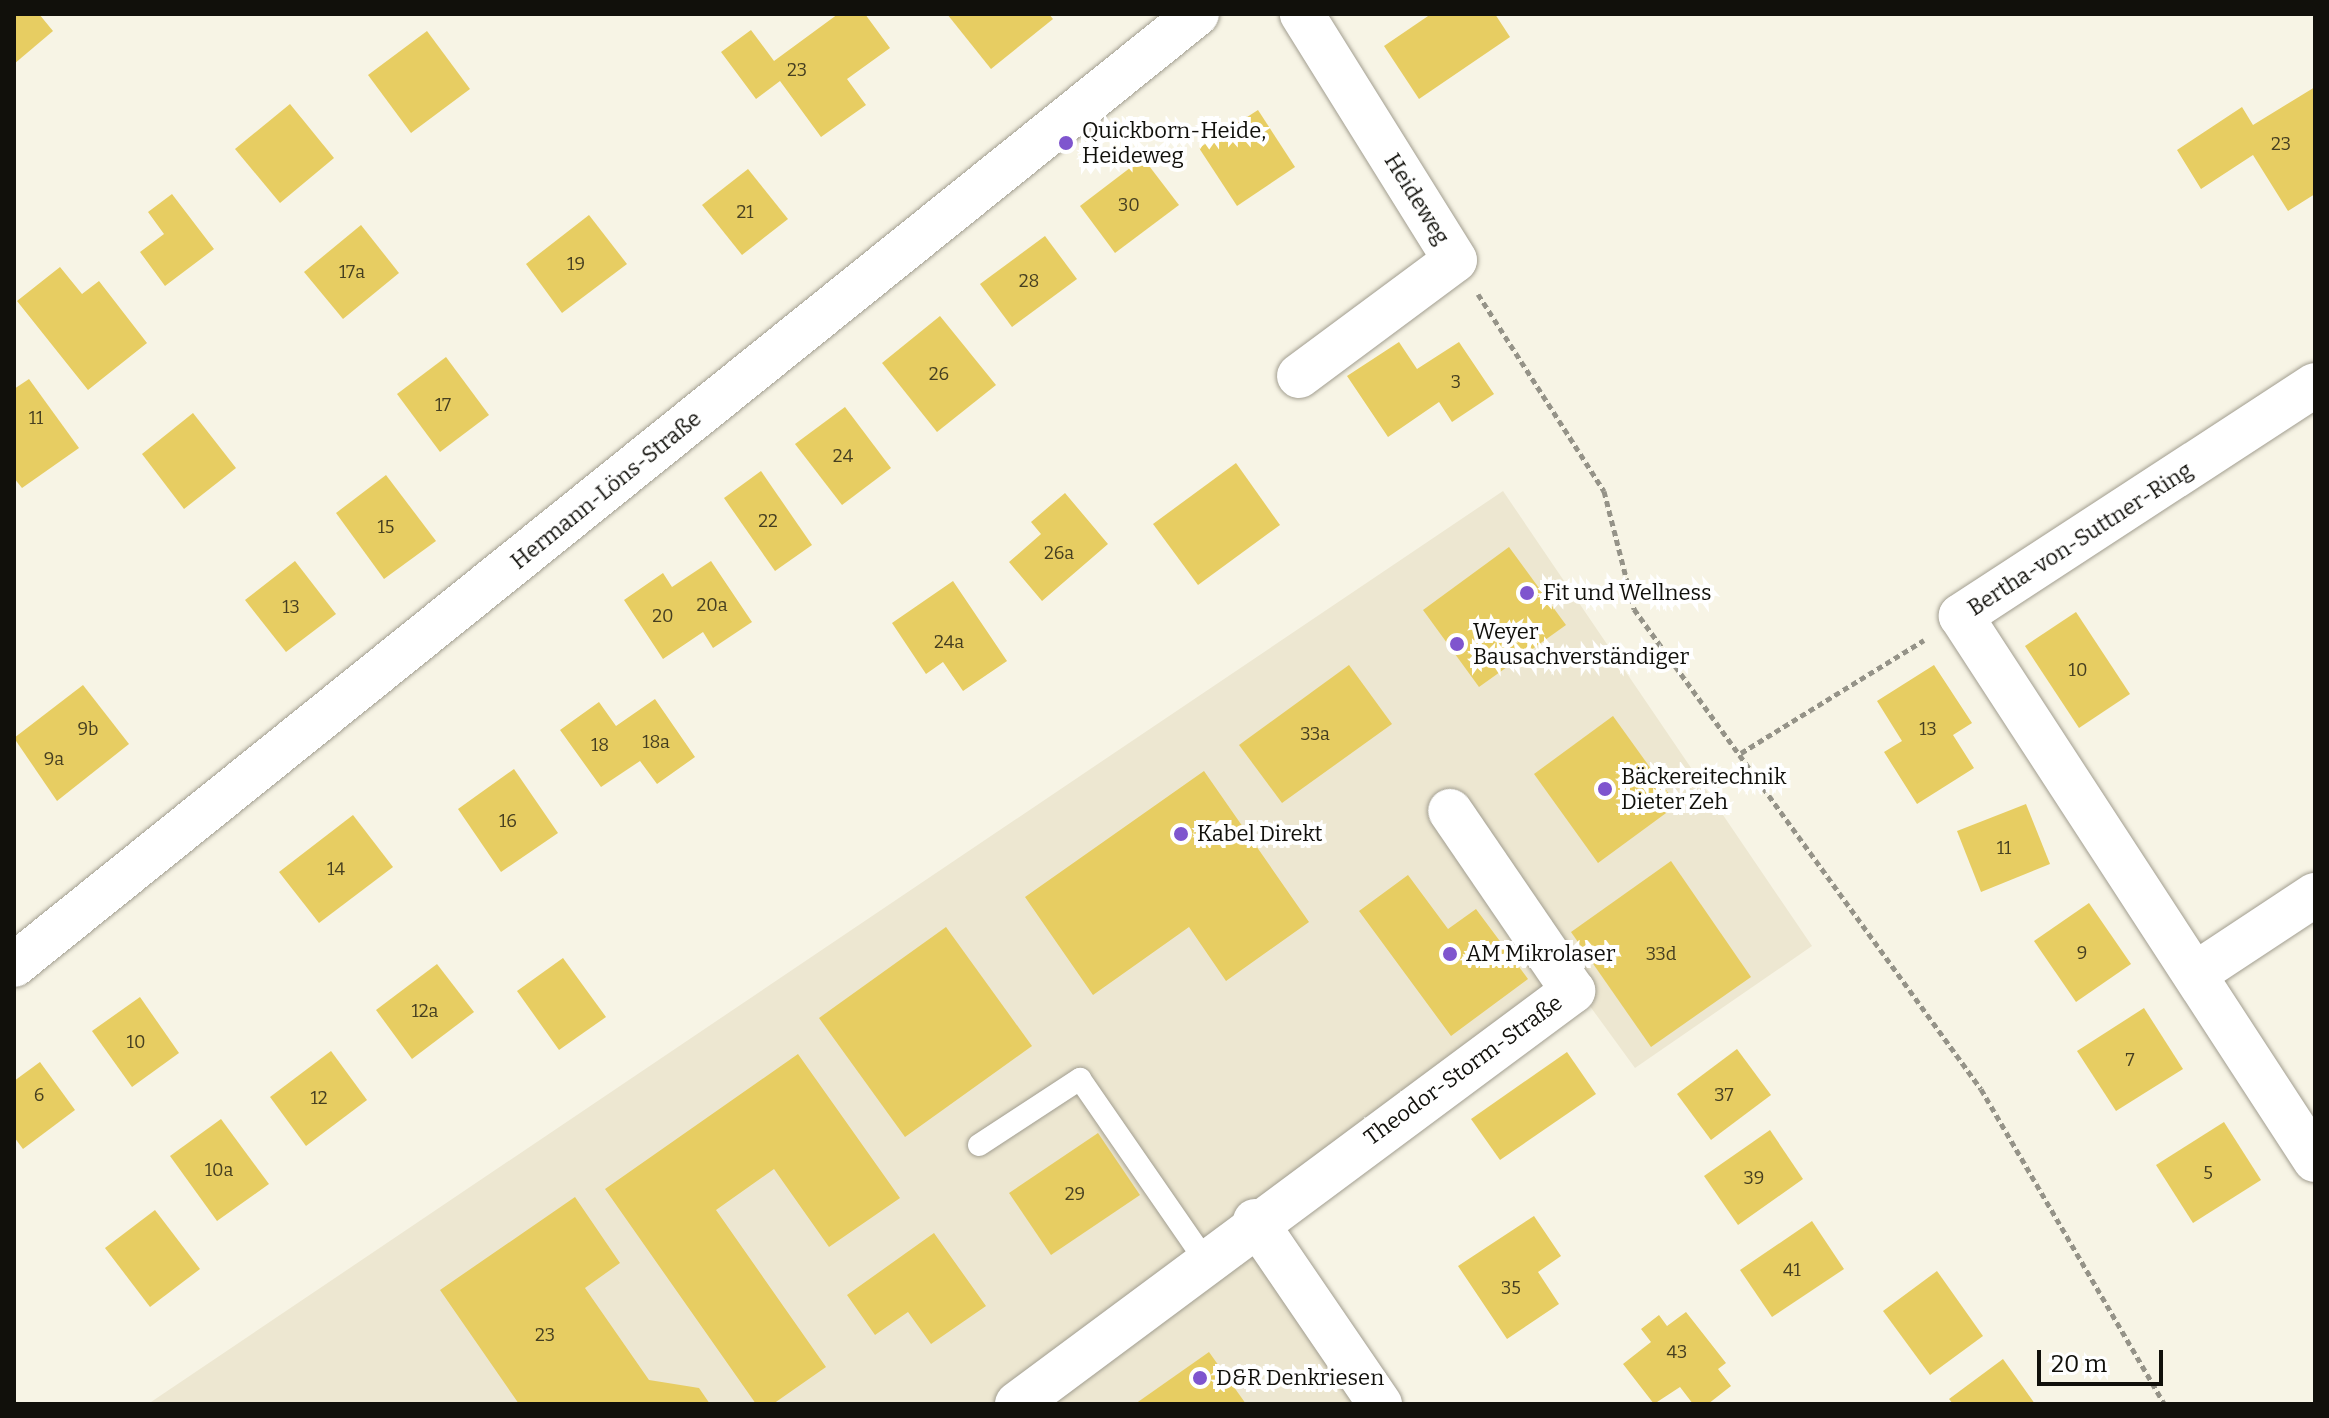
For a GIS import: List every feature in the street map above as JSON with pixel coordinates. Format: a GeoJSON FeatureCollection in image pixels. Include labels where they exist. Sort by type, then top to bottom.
{"type":"FeatureCollection","features":[{"type":"Feature","properties":{"kind":"street","name":"Hermann-Löns-Straße"},"geometry":{"type":"LineString","coordinates":[[14,965],[1197,14]]}},
{"type":"Feature","properties":{"kind":"street","name":"Heideweg"},"geometry":{"type":"LineString","coordinates":[[1299,376],[1455,260],[1302,14]]}},
{"type":"Feature","properties":{"kind":"street","name":"Bertha-von-Suttner-Ring"},"geometry":{"type":"LineString","coordinates":[[2315,385],[1961,616],[2315,1160]]}},
{"type":"Feature","properties":{"kind":"street","name":"Theodor-Storm-Straße"},"geometry":{"type":"LineString","coordinates":[[1017,1404],[1255,1221],[1573,991],[1450,811]]}},
{"type":"Feature","properties":{"kind":"street"},"geometry":{"type":"LineString","coordinates":[[2195,974],[2315,895]]}},
{"type":"Feature","properties":{"kind":"street"},"geometry":{"type":"LineString","coordinates":[[1255,1221],[1380,1404]]}},
{"type":"Feature","properties":{"kind":"lane"},"geometry":{"type":"LineString","coordinates":[[979,1145],[1080,1079],[1205,1260]]}},
{"type":"Feature","properties":{"kind":"path"},"geometry":{"type":"LineString","coordinates":[[1455,260],[1604,491],[1634,609],[1981,1089],[2164,1404]]}},
{"type":"Feature","properties":{"kind":"path"},"geometry":{"type":"LineString","coordinates":[[1741,753],[1961,616]]}},
{"type":"Feature","properties":{"kind":"shaded area"},"geometry":{"type":"Polygon","coordinates":[[[1503,491],[1812,946],[1635,1068],[1584,998],[1243,1240],[1354,1404],[148,1404],[1503,491]]]}},
{"type":"Feature","properties":{"kind":"building"},"geometry":{"type":"Polygon","coordinates":[[[14,14],[39,14],[53,31],[14,64],[14,14]]]}},
{"type":"Feature","properties":{"kind":"building"},"geometry":{"type":"Polygon","coordinates":[[[838,14],[865,14],[890,48],[847,79],[866,105],[821,137],[780,81],[756,99],[721,52],[751,30],[774,61],[838,14]]]}},
{"type":"Feature","properties":{"kind":"building"},"geometry":{"type":"Polygon","coordinates":[[[947,14],[1049,14],[1053,19],[991,69],[947,14]]]}},
{"type":"Feature","properties":{"kind":"building"},"geometry":{"type":"Polygon","coordinates":[[[1431,14],[1495,14],[1510,37],[1419,99],[1384,46],[1431,14]]]}},
{"type":"Feature","properties":{"kind":"building"},"geometry":{"type":"Polygon","coordinates":[[[427,31],[470,89],[411,133],[368,75],[427,31]]]}},
{"type":"Feature","properties":{"kind":"building"},"geometry":{"type":"Polygon","coordinates":[[[2315,87],[2315,194],[2288,211],[2253,155],[2201,189],[2177,150],[2242,107],[2253,125],[2315,87]]]}},
{"type":"Feature","properties":{"kind":"building"},"geometry":{"type":"Polygon","coordinates":[[[290,104],[334,158],[280,203],[235,149],[290,104]]]}},
{"type":"Feature","properties":{"kind":"building"},"geometry":{"type":"Polygon","coordinates":[[[1258,110],[1295,167],[1237,206],[1199,148],[1258,110]]]}},
{"type":"Feature","properties":{"kind":"building"},"geometry":{"type":"Polygon","coordinates":[[[1143,158],[1179,205],[1115,253],[1080,206],[1143,158]]]}},
{"type":"Feature","properties":{"kind":"building"},"geometry":{"type":"Polygon","coordinates":[[[748,169],[788,219],[742,255],[702,205],[748,169]]]}},
{"type":"Feature","properties":{"kind":"building"},"geometry":{"type":"Polygon","coordinates":[[[172,194],[214,249],[165,286],[140,252],[164,234],[148,212],[172,194]]]}},
{"type":"Feature","properties":{"kind":"building"},"geometry":{"type":"Polygon","coordinates":[[[589,215],[627,264],[562,313],[526,264],[589,215]]]}},
{"type":"Feature","properties":{"kind":"building"},"geometry":{"type":"Polygon","coordinates":[[[361,225],[399,273],[343,319],[304,272],[361,225]]]}},
{"type":"Feature","properties":{"kind":"building"},"geometry":{"type":"Polygon","coordinates":[[[1045,236],[1077,279],[1012,327],[980,284],[1045,236]]]}},
{"type":"Feature","properties":{"kind":"building"},"geometry":{"type":"Polygon","coordinates":[[[60,267],[82,294],[99,281],[147,343],[88,390],[17,301],[60,267]]]}},
{"type":"Feature","properties":{"kind":"building"},"geometry":{"type":"Polygon","coordinates":[[[940,316],[996,385],[937,432],[882,363],[940,316]]]}},
{"type":"Feature","properties":{"kind":"building"},"geometry":{"type":"Polygon","coordinates":[[[1399,342],[1417,369],[1459,342],[1494,394],[1452,422],[1439,402],[1388,437],[1347,376],[1399,342]]]}},
{"type":"Feature","properties":{"kind":"building"},"geometry":{"type":"Polygon","coordinates":[[[446,357],[489,415],[440,452],[397,394],[446,357]]]}},
{"type":"Feature","properties":{"kind":"building"},"geometry":{"type":"Polygon","coordinates":[[[29,379],[79,448],[22,488],[14,478],[14,389],[29,379]]]}},
{"type":"Feature","properties":{"kind":"building"},"geometry":{"type":"Polygon","coordinates":[[[845,407],[891,468],[842,505],[795,444],[845,407]]]}},
{"type":"Feature","properties":{"kind":"building"},"geometry":{"type":"Polygon","coordinates":[[[193,413],[236,468],[184,509],[142,454],[193,413]]]}},
{"type":"Feature","properties":{"kind":"building"},"geometry":{"type":"Polygon","coordinates":[[[1236,463],[1280,525],[1198,585],[1153,524],[1236,463]]]}},
{"type":"Feature","properties":{"kind":"building"},"geometry":{"type":"Polygon","coordinates":[[[761,471],[812,545],[775,571],[724,498],[761,471]]]}},
{"type":"Feature","properties":{"kind":"building"},"geometry":{"type":"Polygon","coordinates":[[[386,475],[436,541],[384,579],[336,513],[386,475]]]}},
{"type":"Feature","properties":{"kind":"building"},"geometry":{"type":"Polygon","coordinates":[[[1065,493],[1108,544],[1042,601],[1009,562],[1041,534],[1031,522],[1065,493]]]}},
{"type":"Feature","properties":{"kind":"building"},"geometry":{"type":"Polygon","coordinates":[[[1509,547],[1566,625],[1479,687],[1423,610],[1509,547]]]}},
{"type":"Feature","properties":{"kind":"building"},"geometry":{"type":"Polygon","coordinates":[[[295,561],[336,614],[286,652],[245,600],[295,561]]]}},
{"type":"Feature","properties":{"kind":"building"},"geometry":{"type":"Polygon","coordinates":[[[711,561],[752,622],[713,648],[703,632],[663,659],[624,600],[663,573],[672,587],[711,561]]]}},
{"type":"Feature","properties":{"kind":"building"},"geometry":{"type":"Polygon","coordinates":[[[953,581],[1007,661],[963,691],[943,662],[926,674],[892,623],[953,581]]]}},
{"type":"Feature","properties":{"kind":"building"},"geometry":{"type":"Polygon","coordinates":[[[2076,612],[2130,694],[2079,728],[2025,646],[2076,612]]]}},
{"type":"Feature","properties":{"kind":"building"},"geometry":{"type":"Polygon","coordinates":[[[1349,665],[1392,724],[1282,803],[1239,745],[1349,665]]]}},
{"type":"Feature","properties":{"kind":"building"},"geometry":{"type":"Polygon","coordinates":[[[1934,665],[1972,723],[1953,735],[1974,768],[1917,804],[1884,752],[1902,741],[1877,701],[1934,665]]]}},
{"type":"Feature","properties":{"kind":"building"},"geometry":{"type":"Polygon","coordinates":[[[83,685],[129,744],[57,801],[14,738],[83,685]]]}},
{"type":"Feature","properties":{"kind":"building"},"geometry":{"type":"Polygon","coordinates":[[[655,699],[695,757],[657,784],[640,761],[601,787],[560,730],[599,702],[616,726],[655,699]]]}},
{"type":"Feature","properties":{"kind":"building","name":"Bäckereitechnik Dieter Zeh"},"geometry":{"type":"Polygon","coordinates":[[[1613,716],[1677,805],[1598,863],[1534,774],[1613,716]]]}},
{"type":"Feature","properties":{"kind":"building"},"geometry":{"type":"Polygon","coordinates":[[[514,769],[558,833],[501,872],[458,809],[514,769]]]}},
{"type":"Feature","properties":{"kind":"building","name":"Kabel Direkt"},"geometry":{"type":"Polygon","coordinates":[[[1204,771],[1309,922],[1226,981],[1189,927],[1093,995],[1025,897],[1204,771]]]}},
{"type":"Feature","properties":{"kind":"building"},"geometry":{"type":"Polygon","coordinates":[[[2026,804],[2050,864],[1981,892],[1957,831],[2026,804]]]}},
{"type":"Feature","properties":{"kind":"building"},"geometry":{"type":"Polygon","coordinates":[[[353,815],[393,867],[319,923],[279,872],[353,815]]]}},
{"type":"Feature","properties":{"kind":"building"},"geometry":{"type":"Polygon","coordinates":[[[1671,861],[1751,977],[1651,1047],[1571,932],[1671,861]]]}},
{"type":"Feature","properties":{"kind":"building","name":"AM Mikrolaser"},"geometry":{"type":"Polygon","coordinates":[[[1408,875],[1448,929],[1476,909],[1528,979],[1451,1036],[1359,911],[1408,875]]]}},
{"type":"Feature","properties":{"kind":"building"},"geometry":{"type":"Polygon","coordinates":[[[2089,903],[2131,964],[2076,1002],[2034,941],[2089,903]]]}},
{"type":"Feature","properties":{"kind":"building"},"geometry":{"type":"Polygon","coordinates":[[[946,927],[1032,1046],[905,1137],[819,1018],[946,927]]]}},
{"type":"Feature","properties":{"kind":"building"},"geometry":{"type":"Polygon","coordinates":[[[563,958],[606,1017],[559,1050],[517,991],[563,958]]]}},
{"type":"Feature","properties":{"kind":"building"},"geometry":{"type":"Polygon","coordinates":[[[437,964],[474,1012],[412,1059],[376,1010],[437,964]]]}},
{"type":"Feature","properties":{"kind":"building"},"geometry":{"type":"Polygon","coordinates":[[[140,997],[179,1053],[132,1087],[92,1031],[140,997]]]}},
{"type":"Feature","properties":{"kind":"building"},"geometry":{"type":"Polygon","coordinates":[[[2144,1008],[2183,1069],[2116,1111],[2077,1051],[2144,1008]]]}},
{"type":"Feature","properties":{"kind":"building"},"geometry":{"type":"Polygon","coordinates":[[[1737,1049],[1771,1095],[1711,1140],[1677,1094],[1737,1049]]]}},
{"type":"Feature","properties":{"kind":"building"},"geometry":{"type":"Polygon","coordinates":[[[331,1051],[367,1100],[306,1146],[270,1097],[331,1051]]]}},
{"type":"Feature","properties":{"kind":"building"},"geometry":{"type":"Polygon","coordinates":[[[1567,1052],[1596,1094],[1500,1160],[1471,1119],[1567,1052]]]}},
{"type":"Feature","properties":{"kind":"building"},"geometry":{"type":"Polygon","coordinates":[[[798,1054],[900,1198],[829,1247],[774,1169],[716,1210],[826,1367],[773,1404],[756,1404],[605,1189],[798,1054]]]}},
{"type":"Feature","properties":{"kind":"building"},"geometry":{"type":"Polygon","coordinates":[[[40,1062],[75,1110],[23,1149],[14,1137],[14,1081],[40,1062]]]}},
{"type":"Feature","properties":{"kind":"building"},"geometry":{"type":"Polygon","coordinates":[[[221,1119],[269,1184],[217,1221],[170,1156],[221,1119]]]}},
{"type":"Feature","properties":{"kind":"building"},"geometry":{"type":"Polygon","coordinates":[[[2224,1122],[2261,1180],[2193,1223],[2156,1165],[2224,1122]]]}},
{"type":"Feature","properties":{"kind":"building"},"geometry":{"type":"Polygon","coordinates":[[[1770,1130],[1803,1179],[1738,1225],[1704,1176],[1770,1130]]]}},
{"type":"Feature","properties":{"kind":"building"},"geometry":{"type":"Polygon","coordinates":[[[1098,1133],[1140,1195],[1051,1255],[1009,1193],[1098,1133]]]}},
{"type":"Feature","properties":{"kind":"building"},"geometry":{"type":"Polygon","coordinates":[[[575,1197],[620,1263],[585,1288],[649,1380],[699,1388],[710,1404],[519,1404],[440,1290],[575,1197]]]}},
{"type":"Feature","properties":{"kind":"building"},"geometry":{"type":"Polygon","coordinates":[[[155,1210],[200,1269],[150,1307],[105,1248],[155,1210]]]}},
{"type":"Feature","properties":{"kind":"building"},"geometry":{"type":"Polygon","coordinates":[[[1534,1216],[1561,1256],[1538,1272],[1559,1304],[1507,1339],[1458,1266],[1534,1216]]]}},
{"type":"Feature","properties":{"kind":"building"},"geometry":{"type":"Polygon","coordinates":[[[1812,1221],[1844,1269],[1772,1317],[1740,1270],[1812,1221]]]}},
{"type":"Feature","properties":{"kind":"building"},"geometry":{"type":"Polygon","coordinates":[[[934,1233],[986,1306],[931,1344],[908,1312],[875,1335],[847,1295],[934,1233]]]}},
{"type":"Feature","properties":{"kind":"building"},"geometry":{"type":"Polygon","coordinates":[[[1937,1271],[1983,1336],[1930,1375],[1883,1311],[1937,1271]]]}},
{"type":"Feature","properties":{"kind":"building"},"geometry":{"type":"Polygon","coordinates":[[[1686,1312],[1726,1363],[1718,1369],[1731,1386],[1708,1404],[1693,1404],[1680,1387],[1654,1404],[1623,1364],[1651,1342],[1641,1329],[1659,1315],[1667,1326],[1686,1312]]]}},
{"type":"Feature","properties":{"kind":"building","name":"D&R Denkriesen"},"geometry":{"type":"Polygon","coordinates":[[[1209,1352],[1246,1404],[1135,1404],[1209,1352]]]}},
{"type":"Feature","properties":{"kind":"building"},"geometry":{"type":"Polygon","coordinates":[[[2003,1359],[2035,1404],[1953,1404],[1949,1399],[2003,1359]]]}},
{"type":"Feature","properties":{"kind":"place","name":"Quickborn-Heide, Heideweg"},"geometry":{"type":"Point","coordinates":[1066,143]}},
{"type":"Feature","properties":{"kind":"place","name":"Fit und Wellness"},"geometry":{"type":"Point","coordinates":[1527,593]}},
{"type":"Feature","properties":{"kind":"place","name":"Weyer Bausachverständiger"},"geometry":{"type":"Point","coordinates":[1457,644]}},
{"type":"Feature","properties":{"kind":"place","name":"Bäckereitechnik Dieter Zeh"},"geometry":{"type":"Point","coordinates":[1605,789]}},
{"type":"Feature","properties":{"kind":"place","name":"Kabel Direkt"},"geometry":{"type":"Point","coordinates":[1181,834]}},
{"type":"Feature","properties":{"kind":"place","name":"AM Mikrolaser"},"geometry":{"type":"Point","coordinates":[1450,954]}},
{"type":"Feature","properties":{"kind":"place","name":"D&R Denkriesen"},"geometry":{"type":"Point","coordinates":[1200,1378]}}]}
